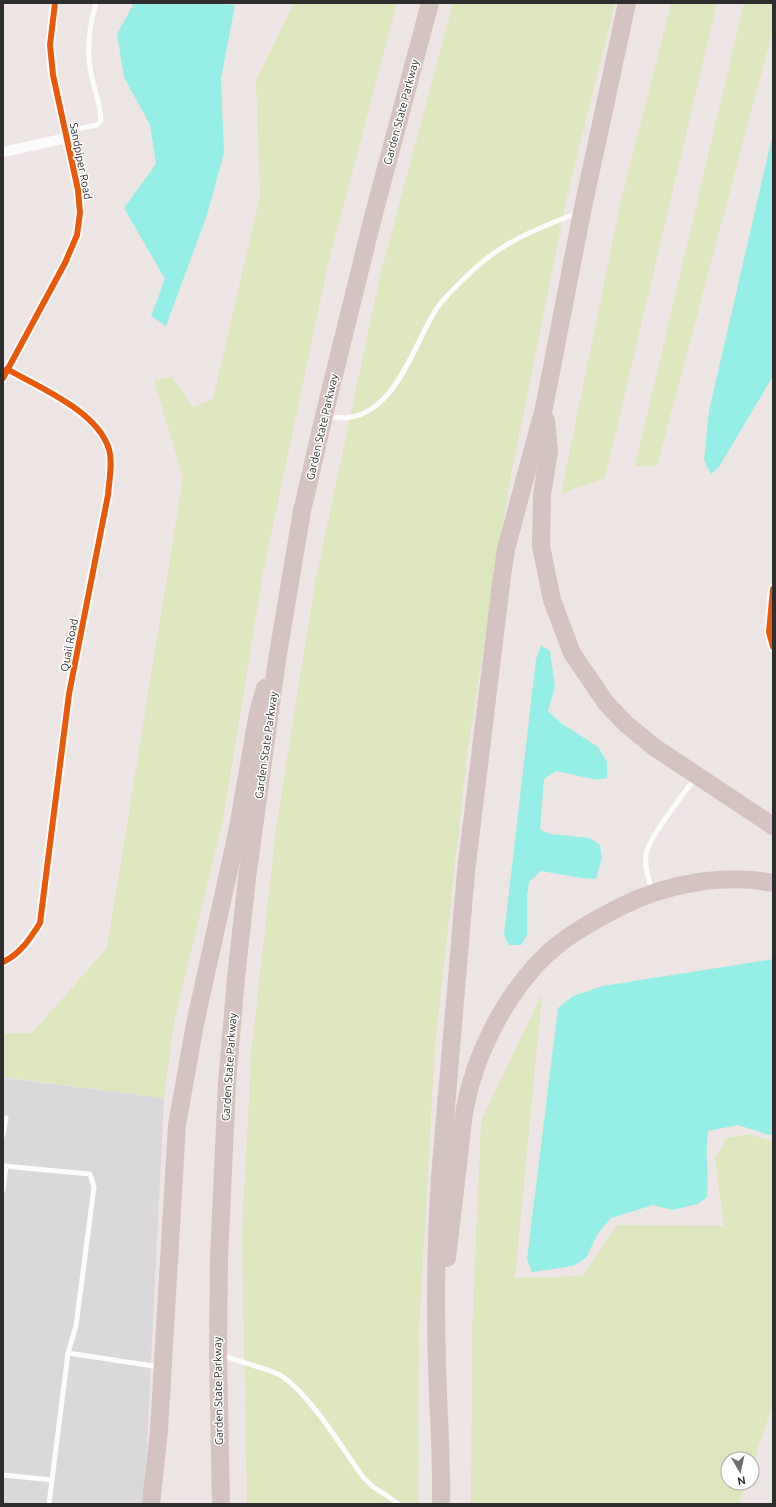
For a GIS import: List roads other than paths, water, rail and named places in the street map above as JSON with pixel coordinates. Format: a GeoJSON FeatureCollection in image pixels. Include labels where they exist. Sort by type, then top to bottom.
{"type":"FeatureCollection","features":[{"type":"Feature","properties":{"kind":"highway","name":"Garden State Parkway"},"geometry":{"type":"LineString","coordinates":[[221,1504],[218,1354],[220,1200],[233,1016],[247,878],[276,660],[302,511],[324,416],[370,228],[430,3]]}},
{"type":"Feature","properties":{"kind":"highway"},"geometry":{"type":"LineString","coordinates":[[441,1504],[437,1362],[438,1212],[466,872],[501,584],[506,549],[544,408],[582,212],[627,3]]}},
{"type":"Feature","properties":{"kind":"highway"},"geometry":{"type":"LineString","coordinates":[[544,408],[549,451],[542,495],[540,546],[552,600],[572,653],[606,703],[626,724],[654,747],[773,826]]}},
{"type":"Feature","properties":{"kind":"highway"},"geometry":{"type":"LineString","coordinates":[[151,1504],[159,1430],[174,1159],[182,1092],[238,825],[258,713],[276,660]]}},
{"type":"Feature","properties":{"kind":"highway"},"geometry":{"type":"LineString","coordinates":[[437,1362],[442,1305],[465,1107],[476,1067],[495,1024],[514,992],[538,962],[564,940],[593,921],[640,897],[696,882],[754,879],[773,883]]}},
{"type":"Feature","properties":{"kind":"street","name":"Sandpiper Road"},"geometry":{"type":"LineString","coordinates":[[5,374],[65,262],[77,234],[80,213],[78,190],[53,75],[50,45],[55,3]]}},
{"type":"Feature","properties":{"kind":"street"},"geometry":{"type":"LineString","coordinates":[[3,152],[67,138]]}},
{"type":"Feature","properties":{"kind":"street","name":"Quail Road"},"geometry":{"type":"LineString","coordinates":[[3,962],[13,957],[25,944],[40,923],[69,694],[108,495],[110,469],[109,450],[100,432],[84,413],[5,374]]}},
{"type":"Feature","properties":{"kind":"street"},"geometry":{"type":"LineString","coordinates":[[773,589],[769,632],[773,647]]}},
{"type":"Feature","properties":{"kind":"lane"},"geometry":{"type":"LineString","coordinates":[[67,138],[77,129],[97,125],[101,121],[90,67],[89,47],[91,18],[96,3]]}},
{"type":"Feature","properties":{"kind":"lane"},"geometry":{"type":"LineString","coordinates":[[324,416],[345,418],[360,415],[382,399],[409,365],[426,326],[436,309],[473,270],[507,243],[533,230],[582,212]]}},
{"type":"Feature","properties":{"kind":"lane"},"geometry":{"type":"LineString","coordinates":[[652,894],[646,854],[652,839],[697,775]]}},
{"type":"Feature","properties":{"kind":"lane"},"geometry":{"type":"LineString","coordinates":[[3,1134],[6,1118]]}},
{"type":"Feature","properties":{"kind":"lane"},"geometry":{"type":"LineString","coordinates":[[3,1190],[4,1166],[90,1174],[94,1187],[76,1326],[68,1353],[49,1504]]}},
{"type":"Feature","properties":{"kind":"lane"},"geometry":{"type":"LineString","coordinates":[[68,1353],[163,1368]]}},
{"type":"Feature","properties":{"kind":"lane"},"geometry":{"type":"LineString","coordinates":[[218,1354],[279,1375],[289,1382],[306,1398],[363,1477],[372,1486],[399,1504]]}},
{"type":"Feature","properties":{"kind":"lane"},"geometry":{"type":"LineString","coordinates":[[3,1475],[52,1480]]}},
{"type":"Feature","properties":{"kind":"water"},"geometry":{"type":"Polygon","coordinates":[[[134,3],[210,3],[235,5],[221,79],[224,153],[207,215],[166,326],[151,316],[165,279],[124,208],[156,164],[150,125],[124,77],[117,34],[134,3]]]}},
{"type":"Feature","properties":{"kind":"water"},"geometry":{"type":"Polygon","coordinates":[[[773,133],[773,376],[719,467],[711,474],[704,460],[709,411],[773,133]]]}},
{"type":"Feature","properties":{"kind":"water"},"geometry":{"type":"Polygon","coordinates":[[[541,645],[550,651],[555,687],[548,711],[561,723],[598,747],[607,762],[607,778],[597,780],[556,771],[544,779],[540,829],[550,834],[590,838],[600,845],[602,858],[596,879],[541,871],[529,882],[527,896],[527,935],[521,945],[509,945],[504,935],[536,659],[541,645]]]}},
{"type":"Feature","properties":{"kind":"water"},"geometry":{"type":"Polygon","coordinates":[[[773,959],[773,1136],[738,1125],[708,1131],[707,1197],[698,1204],[672,1210],[653,1205],[611,1218],[598,1233],[586,1258],[573,1266],[532,1272],[527,1259],[558,1008],[573,996],[603,986],[773,959]]]}}]}
